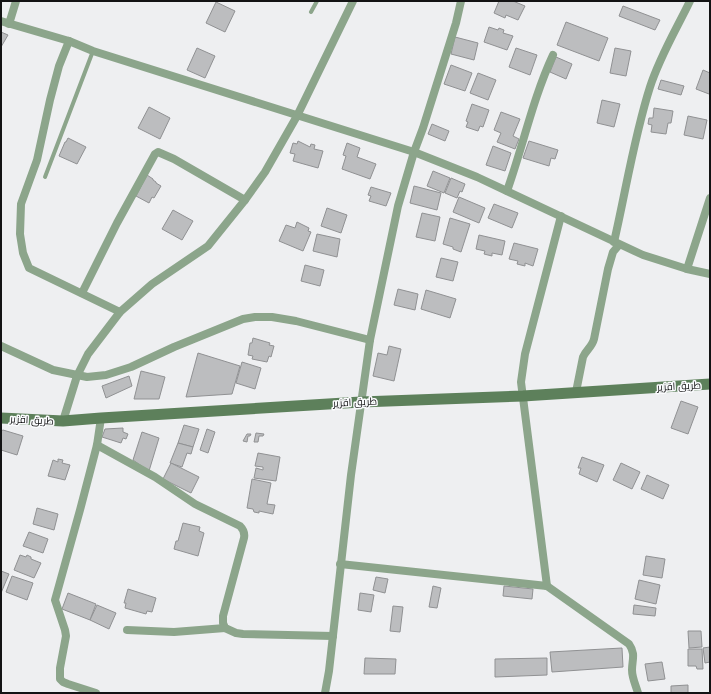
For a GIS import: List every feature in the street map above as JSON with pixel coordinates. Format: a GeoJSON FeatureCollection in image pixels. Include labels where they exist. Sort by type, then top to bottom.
{"type":"FeatureCollection","features":[{"type":"Feature","properties":{"kind":"street"},"geometry":{"type":"LineString","coordinates":[[16,1],[5,22],[69,41],[93,51],[414,152],[477,177],[643,255],[687,269],[710,274]]}},
{"type":"Feature","properties":{"kind":"street"},"geometry":{"type":"LineString","coordinates":[[63,421],[77,376],[88,354],[120,312],[152,284],[208,246],[246,200],[265,172],[297,116],[352,1]]}},
{"type":"Feature","properties":{"kind":"street"},"geometry":{"type":"LineString","coordinates":[[325,693],[360,402],[370,340],[398,206],[456,23],[461,1]]}},
{"type":"Feature","properties":{"kind":"street"},"geometry":{"type":"LineString","coordinates":[[576,392],[585,353],[590,348],[594,339],[608,269],[617,243],[641,118],[650,86],[664,51],[690,1]]}},
{"type":"Feature","properties":{"kind":"street"},"geometry":{"type":"LineString","coordinates":[[69,41],[55,80],[37,160],[21,204],[20,234],[23,253],[29,268],[120,312]]}},
{"type":"Feature","properties":{"kind":"street"},"geometry":{"type":"LineString","coordinates":[[507,191],[538,93],[553,55]]}},
{"type":"Feature","properties":{"kind":"street"},"geometry":{"type":"LineString","coordinates":[[82,293],[117,223],[155,154],[158,152],[174,159],[246,200]]}},
{"type":"Feature","properties":{"kind":"street"},"geometry":{"type":"LineString","coordinates":[[687,269],[710,198]]}},
{"type":"Feature","properties":{"kind":"street"},"geometry":{"type":"LineString","coordinates":[[547,586],[521,382],[525,354],[561,216]]}},
{"type":"Feature","properties":{"kind":"street"},"geometry":{"type":"LineString","coordinates":[[1,346],[53,370],[87,377],[106,375],[131,367],[174,347],[243,319],[256,317],[272,317],[296,321],[370,340]]}},
{"type":"Feature","properties":{"kind":"street","name":"طريق اقزير"},"geometry":{"type":"LineString","coordinates":[[1,418],[63,421],[360,402],[523,396],[710,384]]}},
{"type":"Feature","properties":{"kind":"street"},"geometry":{"type":"LineString","coordinates":[[96,693],[68,684],[60,679],[60,668],[66,636],[55,600],[97,445],[101,418]]}},
{"type":"Feature","properties":{"kind":"street"},"geometry":{"type":"LineString","coordinates":[[97,445],[155,477],[195,504],[240,526],[243,529],[245,533],[244,538],[223,616],[225,628]]}},
{"type":"Feature","properties":{"kind":"street"},"geometry":{"type":"LineString","coordinates":[[340,564],[547,586],[629,644],[633,650],[632,671],[638,693]]}},
{"type":"Feature","properties":{"kind":"street"},"geometry":{"type":"LineString","coordinates":[[127,630],[174,632],[225,628],[236,633],[243,634],[333,636]]}},
{"type":"Feature","properties":{"kind":"lane"},"geometry":{"type":"LineString","coordinates":[[312,12],[317,1]]}},
{"type":"Feature","properties":{"kind":"lane"},"geometry":{"type":"LineString","coordinates":[[45,177],[93,51]]}},
{"type":"Feature","properties":{"kind":"building"},"geometry":{"type":"Polygon","coordinates":[[[499,1],[513,1],[525,6],[518,20],[506,15],[505,18],[494,13],[499,1]]]}},
{"type":"Feature","properties":{"kind":"building"},"geometry":{"type":"Polygon","coordinates":[[[216,2],[235,11],[225,32],[206,23],[216,2]]]}},
{"type":"Feature","properties":{"kind":"building"},"geometry":{"type":"Polygon","coordinates":[[[623,6],[660,20],[655,30],[619,16],[623,6]]]}},
{"type":"Feature","properties":{"kind":"building"},"geometry":{"type":"Polygon","coordinates":[[[566,22],[608,38],[599,61],[557,45],[566,22]]]}},
{"type":"Feature","properties":{"kind":"building"},"geometry":{"type":"Polygon","coordinates":[[[489,27],[498,30],[499,28],[504,30],[503,33],[513,36],[507,50],[484,42],[489,27]]]}},
{"type":"Feature","properties":{"kind":"building"},"geometry":{"type":"Polygon","coordinates":[[[1,32],[8,35],[1,47],[1,32]]]}},
{"type":"Feature","properties":{"kind":"building"},"geometry":{"type":"Polygon","coordinates":[[[455,37],[478,43],[474,60],[451,54],[455,37]]]}},
{"type":"Feature","properties":{"kind":"building"},"geometry":{"type":"Polygon","coordinates":[[[197,48],[215,56],[205,78],[187,70],[197,48]]]}},
{"type":"Feature","properties":{"kind":"building"},"geometry":{"type":"Polygon","coordinates":[[[516,48],[537,55],[530,75],[509,67],[516,48]]]}},
{"type":"Feature","properties":{"kind":"building"},"geometry":{"type":"Polygon","coordinates":[[[615,48],[631,51],[626,76],[610,73],[615,48]]]}},
{"type":"Feature","properties":{"kind":"building"},"geometry":{"type":"Polygon","coordinates":[[[556,57],[572,64],[566,79],[550,72],[556,57]]]}},
{"type":"Feature","properties":{"kind":"building"},"geometry":{"type":"Polygon","coordinates":[[[451,65],[472,73],[465,91],[444,84],[451,65]]]}},
{"type":"Feature","properties":{"kind":"building"},"geometry":{"type":"Polygon","coordinates":[[[703,70],[710,73],[709,94],[696,89],[703,70]]]}},
{"type":"Feature","properties":{"kind":"building"},"geometry":{"type":"Polygon","coordinates":[[[478,73],[496,80],[488,100],[470,93],[478,73]]]}},
{"type":"Feature","properties":{"kind":"building"},"geometry":{"type":"Polygon","coordinates":[[[661,80],[684,86],[681,95],[658,89],[661,80]]]}},
{"type":"Feature","properties":{"kind":"building"},"geometry":{"type":"Polygon","coordinates":[[[602,100],[620,104],[614,127],[597,123],[602,100]]]}},
{"type":"Feature","properties":{"kind":"building"},"geometry":{"type":"Polygon","coordinates":[[[472,104],[489,110],[483,127],[480,126],[478,131],[466,127],[468,122],[466,121],[472,104]]]}},
{"type":"Feature","properties":{"kind":"building"},"geometry":{"type":"Polygon","coordinates":[[[149,107],[170,118],[160,139],[138,128],[149,107]]]}},
{"type":"Feature","properties":{"kind":"building"},"geometry":{"type":"Polygon","coordinates":[[[654,108],[673,111],[671,123],[668,123],[666,134],[651,132],[652,125],[648,124],[649,118],[653,118],[654,108]]]}},
{"type":"Feature","properties":{"kind":"building"},"geometry":{"type":"Polygon","coordinates":[[[501,112],[520,119],[513,136],[519,139],[515,149],[497,142],[501,133],[494,130],[501,112]]]}},
{"type":"Feature","properties":{"kind":"building"},"geometry":{"type":"Polygon","coordinates":[[[688,116],[707,120],[703,139],[684,135],[688,116]]]}},
{"type":"Feature","properties":{"kind":"building"},"geometry":{"type":"Polygon","coordinates":[[[432,124],[449,131],[445,141],[428,134],[432,124]]]}},
{"type":"Feature","properties":{"kind":"building"},"geometry":{"type":"Polygon","coordinates":[[[68,138],[86,147],[77,164],[59,156],[68,138]]]}},
{"type":"Feature","properties":{"kind":"building"},"geometry":{"type":"Polygon","coordinates":[[[298,141],[310,147],[311,144],[315,145],[314,149],[323,151],[318,168],[293,161],[295,154],[290,153],[293,143],[297,144],[298,141]]]}},
{"type":"Feature","properties":{"kind":"building"},"geometry":{"type":"Polygon","coordinates":[[[529,141],[558,150],[555,159],[551,158],[549,166],[523,158],[529,141]]]}},
{"type":"Feature","properties":{"kind":"building"},"geometry":{"type":"Polygon","coordinates":[[[347,143],[360,148],[357,157],[376,164],[370,179],[342,169],[346,156],[343,155],[347,143]]]}},
{"type":"Feature","properties":{"kind":"building"},"geometry":{"type":"Polygon","coordinates":[[[493,146],[511,153],[505,171],[486,165],[493,146]]]}},
{"type":"Feature","properties":{"kind":"building"},"geometry":{"type":"Polygon","coordinates":[[[433,171],[450,178],[444,193],[427,186],[433,171]]]}},
{"type":"Feature","properties":{"kind":"building"},"geometry":{"type":"Polygon","coordinates":[[[147,175],[161,186],[154,198],[152,197],[149,203],[136,196],[147,175]]]}},
{"type":"Feature","properties":{"kind":"building"},"geometry":{"type":"Polygon","coordinates":[[[451,178],[465,184],[462,192],[460,191],[457,198],[445,193],[451,178]]]}},
{"type":"Feature","properties":{"kind":"building"},"geometry":{"type":"Polygon","coordinates":[[[414,186],[441,193],[437,210],[410,203],[414,186]]]}},
{"type":"Feature","properties":{"kind":"building"},"geometry":{"type":"Polygon","coordinates":[[[371,187],[391,193],[386,206],[369,201],[371,196],[368,195],[371,187]]]}},
{"type":"Feature","properties":{"kind":"building"},"geometry":{"type":"Polygon","coordinates":[[[459,197],[485,208],[479,223],[453,212],[459,197]]]}},
{"type":"Feature","properties":{"kind":"building"},"geometry":{"type":"Polygon","coordinates":[[[494,204],[518,213],[512,228],[488,218],[494,204]]]}},
{"type":"Feature","properties":{"kind":"building"},"geometry":{"type":"Polygon","coordinates":[[[327,208],[347,215],[341,233],[321,226],[327,208]]]}},
{"type":"Feature","properties":{"kind":"building"},"geometry":{"type":"Polygon","coordinates":[[[173,210],[193,221],[182,240],[162,229],[173,210]]]}},
{"type":"Feature","properties":{"kind":"building"},"geometry":{"type":"Polygon","coordinates":[[[422,213],[440,217],[435,241],[416,237],[422,213]]]}},
{"type":"Feature","properties":{"kind":"building"},"geometry":{"type":"Polygon","coordinates":[[[450,218],[470,224],[461,252],[453,249],[453,247],[443,244],[450,218]]]}},
{"type":"Feature","properties":{"kind":"building"},"geometry":{"type":"Polygon","coordinates":[[[297,222],[309,228],[308,231],[311,232],[303,251],[279,241],[286,225],[295,228],[297,222]]]}},
{"type":"Feature","properties":{"kind":"building"},"geometry":{"type":"Polygon","coordinates":[[[317,234],[340,239],[337,257],[313,251],[317,234]]]}},
{"type":"Feature","properties":{"kind":"building"},"geometry":{"type":"Polygon","coordinates":[[[479,235],[505,241],[502,255],[492,253],[492,256],[484,254],[485,251],[476,249],[479,235]]]}},
{"type":"Feature","properties":{"kind":"building"},"geometry":{"type":"Polygon","coordinates":[[[514,243],[538,249],[533,266],[525,263],[525,266],[517,264],[518,261],[509,259],[514,243]]]}},
{"type":"Feature","properties":{"kind":"building"},"geometry":{"type":"Polygon","coordinates":[[[441,258],[458,262],[453,281],[436,277],[441,258]]]}},
{"type":"Feature","properties":{"kind":"building"},"geometry":{"type":"Polygon","coordinates":[[[305,265],[324,270],[320,286],[301,281],[305,265]]]}},
{"type":"Feature","properties":{"kind":"building"},"geometry":{"type":"Polygon","coordinates":[[[398,289],[418,294],[415,310],[394,305],[398,289]]]}},
{"type":"Feature","properties":{"kind":"building"},"geometry":{"type":"Polygon","coordinates":[[[426,290],[456,299],[450,318],[421,309],[426,290]]]}},
{"type":"Feature","properties":{"kind":"building"},"geometry":{"type":"Polygon","coordinates":[[[253,338],[270,343],[269,345],[274,346],[271,357],[269,356],[267,362],[252,359],[253,356],[248,355],[250,343],[252,343],[253,338]]]}},
{"type":"Feature","properties":{"kind":"building"},"geometry":{"type":"Polygon","coordinates":[[[389,346],[401,349],[394,381],[373,376],[378,353],[387,355],[389,346]]]}},
{"type":"Feature","properties":{"kind":"building"},"geometry":{"type":"Polygon","coordinates":[[[198,353],[240,366],[232,394],[186,397],[198,353]]]}},
{"type":"Feature","properties":{"kind":"building"},"geometry":{"type":"Polygon","coordinates":[[[242,362],[261,368],[255,389],[236,383],[242,362]]]}},
{"type":"Feature","properties":{"kind":"building"},"geometry":{"type":"Polygon","coordinates":[[[141,371],[165,377],[159,399],[134,399],[141,371]]]}},
{"type":"Feature","properties":{"kind":"building"},"geometry":{"type":"Polygon","coordinates":[[[129,376],[132,386],[106,398],[102,386],[129,376]]]}},
{"type":"Feature","properties":{"kind":"building"},"geometry":{"type":"Polygon","coordinates":[[[681,401],[698,407],[688,434],[671,428],[681,401]]]}},
{"type":"Feature","properties":{"kind":"building"},"geometry":{"type":"Polygon","coordinates":[[[184,425],[199,429],[193,447],[178,443],[184,425]]]}},
{"type":"Feature","properties":{"kind":"building"},"geometry":{"type":"Polygon","coordinates":[[[123,428],[123,432],[128,434],[126,439],[123,438],[121,443],[102,437],[105,429],[123,428]]]}},
{"type":"Feature","properties":{"kind":"building"},"geometry":{"type":"Polygon","coordinates":[[[207,429],[215,432],[208,453],[200,450],[207,429]]]}},
{"type":"Feature","properties":{"kind":"building"},"geometry":{"type":"Polygon","coordinates":[[[3,430],[23,436],[17,455],[1,450],[1,431],[3,430]]]}},
{"type":"Feature","properties":{"kind":"building"},"geometry":{"type":"Polygon","coordinates":[[[142,432],[159,438],[149,471],[133,460],[142,432]]]}},
{"type":"Feature","properties":{"kind":"building"},"geometry":{"type":"Polygon","coordinates":[[[256,433],[264,434],[263,436],[259,436],[258,442],[254,442],[256,433]]]}},
{"type":"Feature","properties":{"kind":"building"},"geometry":{"type":"Polygon","coordinates":[[[247,434],[251,434],[248,436],[247,442],[243,441],[247,434]]]}},
{"type":"Feature","properties":{"kind":"building"},"geometry":{"type":"Polygon","coordinates":[[[178,443],[193,447],[191,454],[187,453],[182,467],[170,463],[178,443]]]}},
{"type":"Feature","properties":{"kind":"building"},"geometry":{"type":"Polygon","coordinates":[[[258,453],[280,457],[276,481],[254,478],[256,468],[263,470],[263,467],[255,466],[258,453]]]}},
{"type":"Feature","properties":{"kind":"building"},"geometry":{"type":"Polygon","coordinates":[[[582,457],[604,465],[597,482],[579,474],[581,468],[578,468],[582,457]]]}},
{"type":"Feature","properties":{"kind":"building"},"geometry":{"type":"Polygon","coordinates":[[[58,459],[63,460],[62,463],[70,465],[65,480],[48,476],[53,460],[58,462],[58,459]]]}},
{"type":"Feature","properties":{"kind":"building"},"geometry":{"type":"Polygon","coordinates":[[[171,463],[199,477],[191,493],[163,479],[171,463]]]}},
{"type":"Feature","properties":{"kind":"building"},"geometry":{"type":"Polygon","coordinates":[[[621,463],[640,472],[632,489],[613,480],[621,463]]]}},
{"type":"Feature","properties":{"kind":"building"},"geometry":{"type":"Polygon","coordinates":[[[647,475],[669,485],[663,499],[641,489],[647,475]]]}},
{"type":"Feature","properties":{"kind":"building"},"geometry":{"type":"Polygon","coordinates":[[[252,479],[271,483],[267,504],[275,505],[273,514],[259,511],[259,513],[254,512],[253,509],[247,508],[252,479]]]}},
{"type":"Feature","properties":{"kind":"building"},"geometry":{"type":"Polygon","coordinates":[[[37,508],[58,514],[54,530],[33,524],[37,508]]]}},
{"type":"Feature","properties":{"kind":"building"},"geometry":{"type":"Polygon","coordinates":[[[183,523],[200,527],[199,531],[204,533],[198,556],[174,549],[183,523]]]}},
{"type":"Feature","properties":{"kind":"building"},"geometry":{"type":"Polygon","coordinates":[[[29,532],[48,539],[43,553],[23,546],[29,532]]]}},
{"type":"Feature","properties":{"kind":"building"},"geometry":{"type":"Polygon","coordinates":[[[20,555],[26,557],[27,555],[31,557],[31,559],[41,563],[34,578],[14,570],[20,555]]]}},
{"type":"Feature","properties":{"kind":"building"},"geometry":{"type":"Polygon","coordinates":[[[646,556],[665,559],[662,578],[643,575],[646,556]]]}},
{"type":"Feature","properties":{"kind":"building"},"geometry":{"type":"Polygon","coordinates":[[[1,571],[9,574],[1,593],[1,571]]]}},
{"type":"Feature","properties":{"kind":"building"},"geometry":{"type":"Polygon","coordinates":[[[12,576],[33,583],[27,600],[6,592],[12,576]]]}},
{"type":"Feature","properties":{"kind":"building"},"geometry":{"type":"Polygon","coordinates":[[[376,577],[388,579],[385,593],[373,590],[376,577]]]}},
{"type":"Feature","properties":{"kind":"building"},"geometry":{"type":"Polygon","coordinates":[[[639,580],[660,585],[656,604],[635,599],[639,580]]]}},
{"type":"Feature","properties":{"kind":"building"},"geometry":{"type":"Polygon","coordinates":[[[433,586],[441,588],[437,608],[429,607],[433,586]]]}},
{"type":"Feature","properties":{"kind":"building"},"geometry":{"type":"Polygon","coordinates":[[[504,586],[533,589],[532,599],[503,596],[504,586]]]}},
{"type":"Feature","properties":{"kind":"building"},"geometry":{"type":"Polygon","coordinates":[[[128,589],[156,598],[152,612],[147,611],[146,614],[125,608],[126,603],[124,603],[128,589]]]}},
{"type":"Feature","properties":{"kind":"building"},"geometry":{"type":"Polygon","coordinates":[[[68,593],[96,604],[90,620],[62,609],[68,593]]]}},
{"type":"Feature","properties":{"kind":"building"},"geometry":{"type":"Polygon","coordinates":[[[360,593],[374,595],[371,612],[358,610],[360,593]]]}},
{"type":"Feature","properties":{"kind":"building"},"geometry":{"type":"Polygon","coordinates":[[[97,605],[116,613],[109,629],[90,620],[97,605]]]}},
{"type":"Feature","properties":{"kind":"building"},"geometry":{"type":"Polygon","coordinates":[[[634,605],[656,608],[655,616],[633,614],[634,605]]]}},
{"type":"Feature","properties":{"kind":"building"},"geometry":{"type":"Polygon","coordinates":[[[393,606],[403,607],[400,632],[390,631],[393,606]]]}},
{"type":"Feature","properties":{"kind":"building"},"geometry":{"type":"Polygon","coordinates":[[[688,631],[701,631],[702,647],[689,648],[688,631]]]}},
{"type":"Feature","properties":{"kind":"building"},"geometry":{"type":"Polygon","coordinates":[[[710,647],[710,662],[705,663],[703,648],[710,647]]]}},
{"type":"Feature","properties":{"kind":"building"},"geometry":{"type":"Polygon","coordinates":[[[622,648],[623,667],[552,672],[550,652],[622,648]]]}},
{"type":"Feature","properties":{"kind":"building"},"geometry":{"type":"Polygon","coordinates":[[[688,649],[702,649],[703,669],[697,669],[696,666],[688,666],[688,649]]]}},
{"type":"Feature","properties":{"kind":"building"},"geometry":{"type":"Polygon","coordinates":[[[365,658],[396,659],[395,674],[364,674],[365,658]]]}},
{"type":"Feature","properties":{"kind":"building"},"geometry":{"type":"Polygon","coordinates":[[[547,658],[547,675],[495,677],[495,659],[547,658]]]}},
{"type":"Feature","properties":{"kind":"building"},"geometry":{"type":"Polygon","coordinates":[[[662,662],[665,679],[648,681],[645,664],[662,662]]]}},
{"type":"Feature","properties":{"kind":"building"},"geometry":{"type":"Polygon","coordinates":[[[688,685],[688,693],[671,693],[671,686],[688,685]]]}}]}
